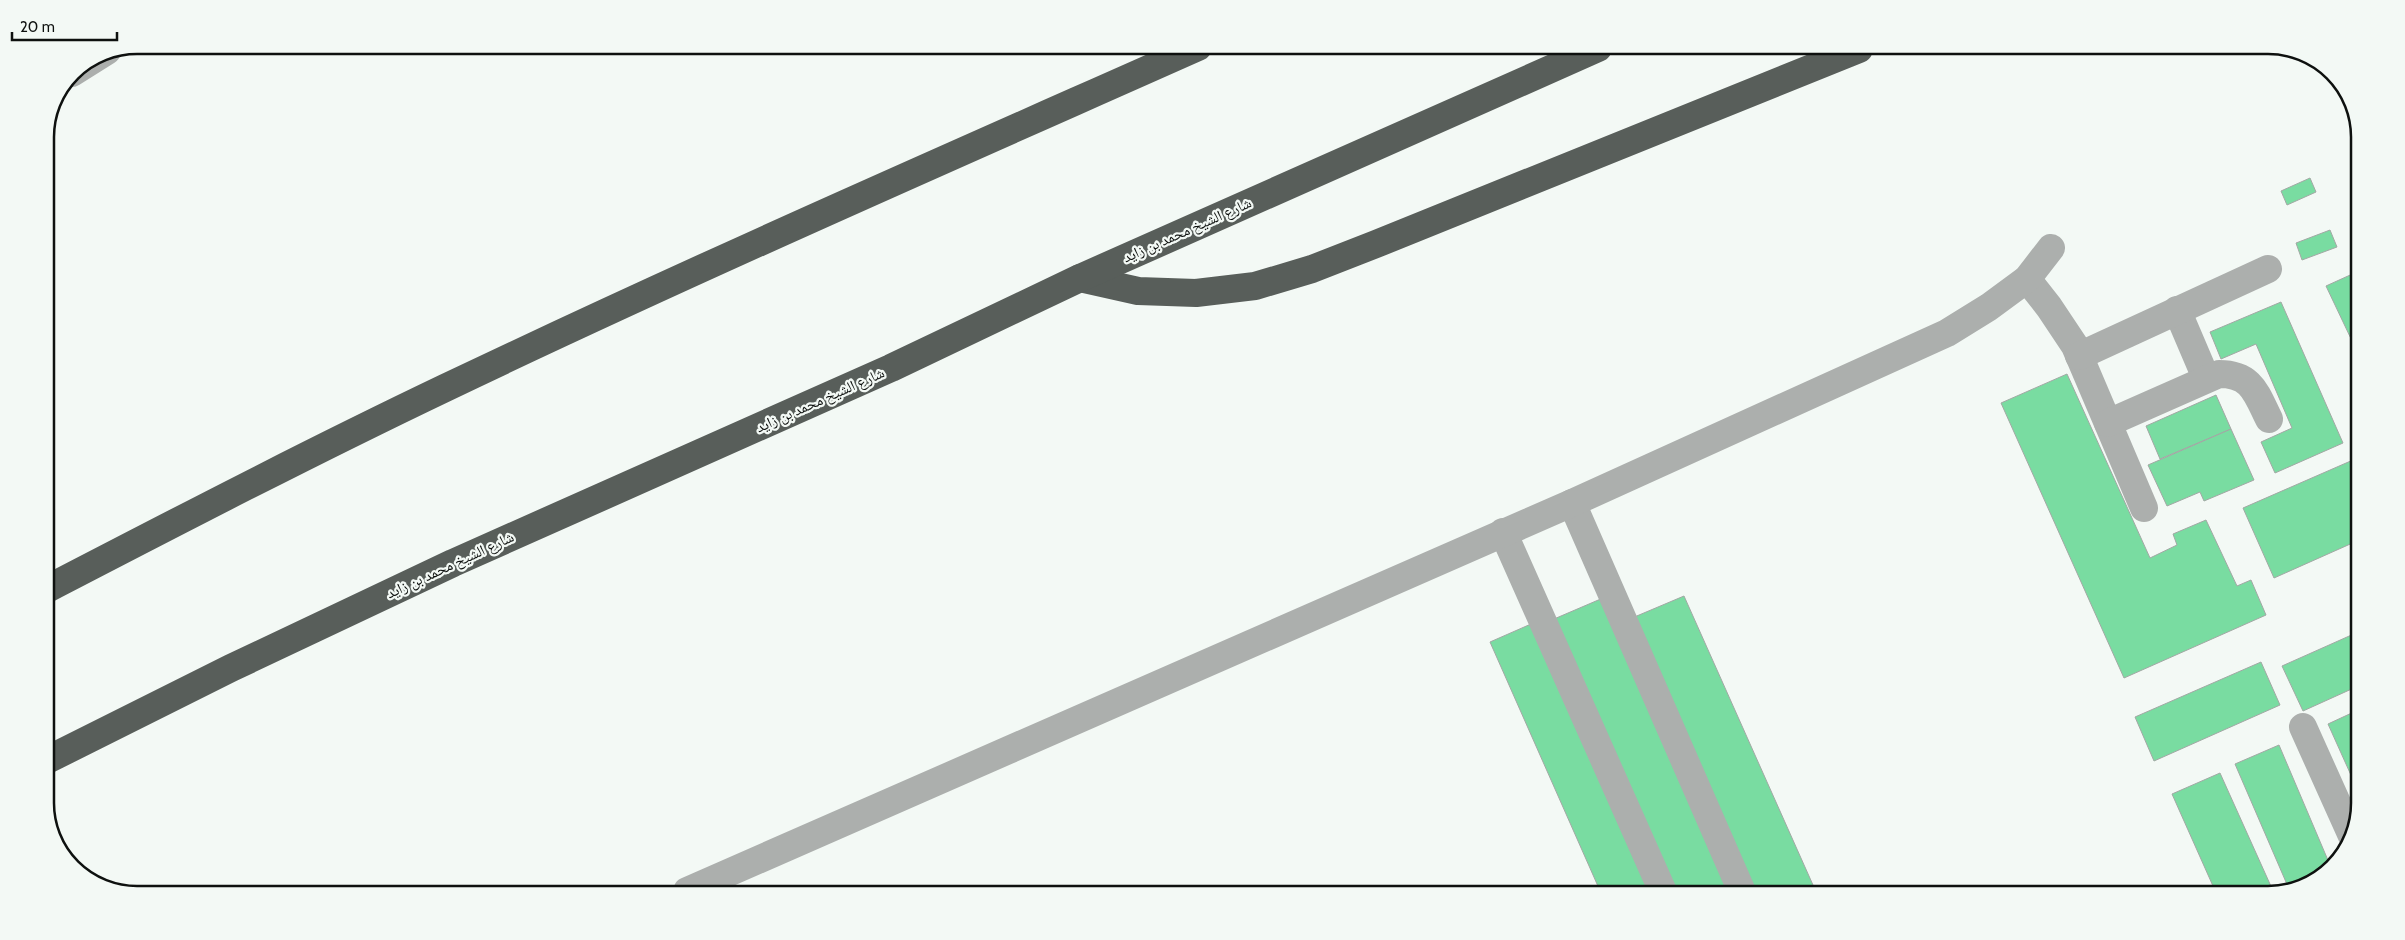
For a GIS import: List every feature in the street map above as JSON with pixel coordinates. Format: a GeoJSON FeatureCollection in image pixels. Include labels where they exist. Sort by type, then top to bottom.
{"type":"FeatureCollection","features":[{"type":"Feature","properties":{"kind":"highway"},"geometry":{"type":"LineString","coordinates":[[54,585],[453,384],[704,267],[1184,54]]}},
{"type":"Feature","properties":{"kind":"highway","name":"شارع الشيخ محمد بن زايد"},"geometry":{"type":"LineString","coordinates":[[54,756],[231,668],[453,563],[891,368],[1080,278],[1584,54]]}},
{"type":"Feature","properties":{"kind":"highway"},"geometry":{"type":"LineString","coordinates":[[1080,278],[1138,291],[1196,293],[1255,286],[1312,269],[1376,244],[1847,54]]}},
{"type":"Feature","properties":{"kind":"street"},"geometry":{"type":"LineString","coordinates":[[698,886],[1502,532],[1572,503],[1947,333],[1989,307],[2027,279],[2051,248]]}},
{"type":"Feature","properties":{"kind":"street"},"geometry":{"type":"LineString","coordinates":[[2079,356],[2268,268]]}},
{"type":"Feature","properties":{"kind":"street"},"geometry":{"type":"LineString","coordinates":[[2027,279],[2049,307],[2079,356],[2144,508]]}},
{"type":"Feature","properties":{"kind":"street"},"geometry":{"type":"LineString","coordinates":[[2177,310],[2206,378]]}},
{"type":"Feature","properties":{"kind":"street"},"geometry":{"type":"LineString","coordinates":[[2108,423],[2206,378],[2219,374],[2230,374],[2248,382],[2254,388],[2269,419]]}},
{"type":"Feature","properties":{"kind":"street"},"geometry":{"type":"LineString","coordinates":[[1572,503],[1740,886]]}},
{"type":"Feature","properties":{"kind":"street"},"geometry":{"type":"LineString","coordinates":[[1502,532],[1660,886]]}},
{"type":"Feature","properties":{"kind":"street"},"geometry":{"type":"LineString","coordinates":[[2303,727],[2348,827]]}},
{"type":"Feature","properties":{"kind":"building"},"geometry":{"type":"Polygon","coordinates":[[[2310,178],[2316,192],[2287,205],[2281,191],[2310,178]]]}},
{"type":"Feature","properties":{"kind":"building"},"geometry":{"type":"Polygon","coordinates":[[[2330,230],[2337,247],[2302,260],[2296,243],[2330,230]]]}},
{"type":"Feature","properties":{"kind":"building"},"geometry":{"type":"Polygon","coordinates":[[[2351,275],[2351,339],[2326,286],[2351,275]]]}},
{"type":"Feature","properties":{"kind":"building"},"geometry":{"type":"Polygon","coordinates":[[[2281,302],[2343,443],[2275,473],[2261,442],[2292,428],[2256,344],[2221,359],[2210,332],[2281,302]]]}},
{"type":"Feature","properties":{"kind":"building"},"geometry":{"type":"Polygon","coordinates":[[[2067,374],[2150,558],[2177,545],[2173,534],[2206,520],[2237,586],[2251,580],[2266,615],[2124,678],[2001,403],[2067,374]]]}},
{"type":"Feature","properties":{"kind":"building"},"geometry":{"type":"Polygon","coordinates":[[[2216,395],[2231,429],[2160,459],[2146,426],[2216,395]]]}},
{"type":"Feature","properties":{"kind":"building"},"geometry":{"type":"Polygon","coordinates":[[[2231,429],[2254,480],[2204,501],[2200,492],[2167,506],[2148,465],[2231,429]]]}},
{"type":"Feature","properties":{"kind":"building"},"geometry":{"type":"Polygon","coordinates":[[[2351,461],[2351,544],[2274,578],[2243,508],[2351,461]]]}},
{"type":"Feature","properties":{"kind":"building"},"geometry":{"type":"Polygon","coordinates":[[[1684,596],[1813,886],[1751,886],[1632,618],[1684,596]]]}},
{"type":"Feature","properties":{"kind":"building"},"geometry":{"type":"Polygon","coordinates":[[[1603,598],[1730,886],[1671,886],[1554,619],[1603,598]]]}},
{"type":"Feature","properties":{"kind":"building"},"geometry":{"type":"Polygon","coordinates":[[[1531,624],[1647,886],[1598,886],[1490,642],[1531,624]]]}},
{"type":"Feature","properties":{"kind":"building"},"geometry":{"type":"Polygon","coordinates":[[[2351,635],[2351,689],[2303,711],[2282,666],[2351,635]]]}},
{"type":"Feature","properties":{"kind":"building"},"geometry":{"type":"Polygon","coordinates":[[[2261,662],[2280,705],[2154,761],[2135,717],[2261,662]]]}},
{"type":"Feature","properties":{"kind":"building"},"geometry":{"type":"Polygon","coordinates":[[[2351,713],[2351,775],[2328,724],[2351,713]]]}},
{"type":"Feature","properties":{"kind":"building"},"geometry":{"type":"Polygon","coordinates":[[[2279,745],[2328,861],[2327,862],[2305,878],[2287,884],[2235,764],[2279,745]]]}},
{"type":"Feature","properties":{"kind":"building"},"geometry":{"type":"Polygon","coordinates":[[[2220,773],[2271,886],[2213,886],[2172,794],[2220,773]]]}}]}
